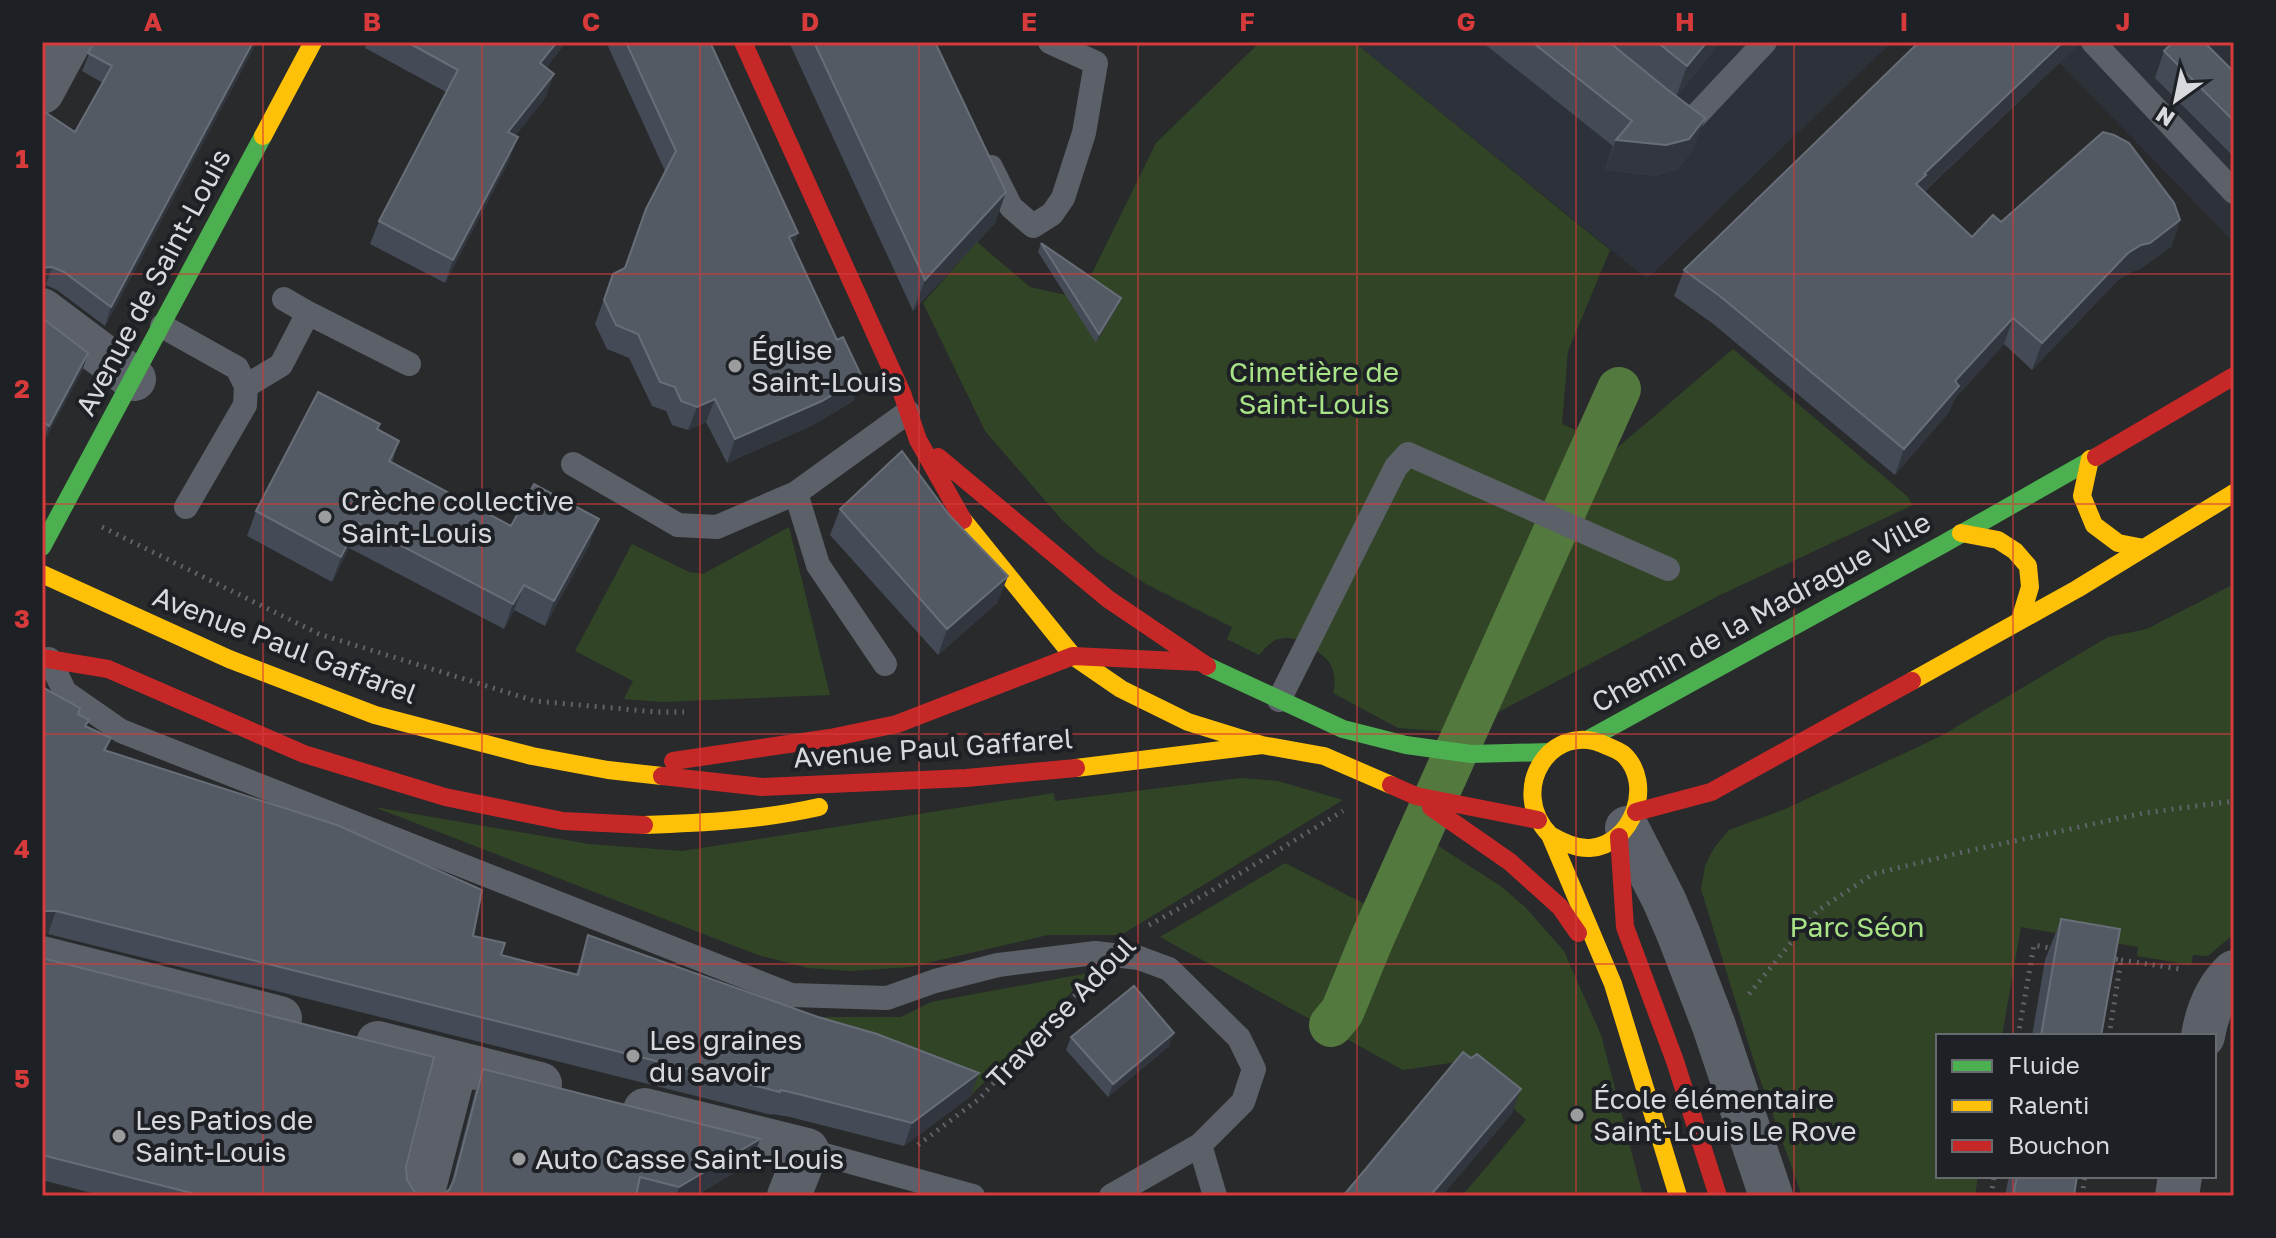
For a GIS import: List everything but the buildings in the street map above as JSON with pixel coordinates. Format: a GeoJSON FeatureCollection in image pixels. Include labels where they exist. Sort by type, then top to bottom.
{"type":"FeatureCollection","features":[{"type":"Feature","properties":{"kind":"main road","name":"Avenue de Saint-Louis"},"geometry":{"type":"LineString","coordinates":[[42,547],[313,42]]}},
{"type":"Feature","properties":{"kind":"main road"},"geometry":{"type":"LineString","coordinates":[[743,42],[902,393],[918,440],[960,517],[1073,656],[1121,689],[1188,722],[1262,745],[1324,756],[1416,796],[1544,828],[1566,845],[1584,848],[1602,845],[1628,826],[1711,792],[2077,589],[2234,493]]}},
{"type":"Feature","properties":{"kind":"main road","name":"Chemin de la Madrague Ville"},"geometry":{"type":"LineString","coordinates":[[1589,739],[2114,447],[2234,376]]}},
{"type":"Feature","properties":{"kind":"main road"},"geometry":{"type":"LineString","coordinates":[[918,440],[1108,599],[1199,662],[1343,729],[1406,745],[1471,754],[1550,752]]}},
{"type":"Feature","properties":{"kind":"main road"},"geometry":{"type":"LineString","coordinates":[[2090,459],[2082,496],[2094,525],[2118,543],[2144,548]]}},
{"type":"Feature","properties":{"kind":"main road","name":"Chemin de la Madrague Ville"},"geometry":{"type":"LineString","coordinates":[[1961,533],[1998,540],[2015,551],[2028,566],[2030,587],[2020,620]]}},
{"type":"Feature","properties":{"kind":"main road","name":"Avenue Paul Gaffarel"},"geometry":{"type":"LineString","coordinates":[[42,574],[229,659],[375,715],[532,756],[608,770],[762,787],[966,778],[1262,745]]}},
{"type":"Feature","properties":{"kind":"main road","name":"Avenue Paul Gaffarel"},"geometry":{"type":"LineString","coordinates":[[608,770],[830,738],[897,724],[1073,656],[1199,662]]}},
{"type":"Feature","properties":{"kind":"main road"},"geometry":{"type":"LineString","coordinates":[[45,658],[108,669],[304,754],[445,797],[563,821],[634,825],[712,823],[789,814],[966,778]]}},
{"type":"Feature","properties":{"kind":"main road"},"geometry":{"type":"LineString","coordinates":[[1678,1196],[1613,984],[1532,803],[1532,784],[1538,766],[1550,752],[1568,742],[1589,739],[1608,745],[1624,756],[1636,773],[1640,792],[1628,826],[1625,927],[1675,1061],[1718,1196]]}},
{"type":"Feature","properties":{"kind":"main road"},"geometry":{"type":"LineString","coordinates":[[1416,796],[1510,862],[1560,907],[1613,984]]}},
{"type":"Feature","properties":{"kind":"street"},"geometry":{"type":"LineString","coordinates":[[42,92],[69,42]]}},
{"type":"Feature","properties":{"kind":"street"},"geometry":{"type":"LineString","coordinates":[[42,310],[134,379]]}},
{"type":"Feature","properties":{"kind":"street"},"geometry":{"type":"LineString","coordinates":[[1628,826],[1664,900],[1714,1026],[1771,1196]]}},
{"type":"Feature","properties":{"kind":"street"},"geometry":{"type":"LineString","coordinates":[[42,958],[807,1150],[789,1196]]}},
{"type":"Feature","properties":{"kind":"street"},"geometry":{"type":"LineString","coordinates":[[2203,1034],[2220,987],[2232,975]]}},
{"type":"Feature","properties":{"kind":"street"},"geometry":{"type":"LineString","coordinates":[[422,1196],[456,1064]]}},
{"type":"Feature","properties":{"kind":"lane"},"geometry":{"type":"LineString","coordinates":[[984,152],[1011,207],[1033,226],[1052,214],[1063,198],[1084,133],[1096,63],[1050,42]]}},
{"type":"Feature","properties":{"kind":"lane"},"geometry":{"type":"LineString","coordinates":[[1653,97],[1687,125],[1765,42]]}},
{"type":"Feature","properties":{"kind":"lane"},"geometry":{"type":"LineString","coordinates":[[2093,42],[2234,192]]}},
{"type":"Feature","properties":{"kind":"lane"},"geometry":{"type":"LineString","coordinates":[[284,299],[409,364]]}},
{"type":"Feature","properties":{"kind":"lane"},"geometry":{"type":"LineString","coordinates":[[246,386],[281,365],[308,313]]}},
{"type":"Feature","properties":{"kind":"lane"},"geometry":{"type":"LineString","coordinates":[[162,326],[237,368],[246,386],[245,405],[186,507]]}},
{"type":"Feature","properties":{"kind":"lane"},"geometry":{"type":"LineString","coordinates":[[573,464],[678,525],[717,527],[796,493],[908,412]]}},
{"type":"Feature","properties":{"kind":"lane"},"geometry":{"type":"LineString","coordinates":[[1279,700],[1396,467],[1408,454],[1668,569]]}},
{"type":"Feature","properties":{"kind":"lane"},"geometry":{"type":"LineString","coordinates":[[796,493],[818,565],[885,664]]}},
{"type":"Feature","properties":{"kind":"lane"},"geometry":{"type":"LineString","coordinates":[[45,658],[65,692],[121,731],[791,995],[887,998],[935,981],[998,965],[1095,953],[1139,958],[1169,969],[1239,1038],[1254,1069],[1243,1102],[1200,1145],[1111,1196]]}},
{"type":"Feature","properties":{"kind":"lane"},"geometry":{"type":"LineString","coordinates":[[1200,1145],[1215,1196]]}},
{"type":"Feature","properties":{"kind":"lane"},"geometry":{"type":"LineString","coordinates":[[807,1150],[973,1196]]}},
{"type":"Feature","properties":{"kind":"path"},"geometry":{"type":"LineString","coordinates":[[61,513],[123,538],[319,634],[535,701],[687,712]]}},
{"type":"Feature","properties":{"kind":"path"},"geometry":{"type":"LineString","coordinates":[[1714,1026],[1757,985],[1817,911],[1873,874],[2144,813],[2234,801]]}},
{"type":"Feature","properties":{"kind":"path","name":"Traverse Adoul"},"geometry":{"type":"LineString","coordinates":[[1143,929],[1347,808]]}},
{"type":"Feature","properties":{"kind":"path"},"geometry":{"type":"LineString","coordinates":[[2018,1034],[2034,945],[2063,950]]}},
{"type":"Feature","properties":{"kind":"path"},"geometry":{"type":"LineString","coordinates":[[2107,957],[2232,975]]}},
{"type":"Feature","properties":{"kind":"path"},"geometry":{"type":"LineString","coordinates":[[2109,1034],[2121,960]]}},
{"type":"Feature","properties":{"kind":"path","name":"Traverse Adoul"},"geometry":{"type":"LineString","coordinates":[[880,1169],[912,1150],[979,1099],[1086,983]]}},
{"type":"Feature","properties":{"kind":"shaded area"},"geometry":{"type":"Polygon","coordinates":[[[1354,42],[1892,42],[1647,279],[1354,42]]]}},
{"type":"Feature","properties":{"kind":"shaded area"},"geometry":{"type":"Polygon","coordinates":[[[2039,42],[2234,42],[2234,243],[2039,42]]]}},
{"type":"Feature","properties":{"kind":"green space","name":"Cimetière de Saint-Louis"},"geometry":{"type":"Polygon","coordinates":[[[1260,42],[1354,42],[1610,250],[1568,351],[1562,424],[1617,448],[1733,349],[1908,497],[1913,505],[1718,596],[1478,723],[1451,732],[1398,728],[1333,693],[1331,666],[1308,646],[1290,638],[1281,638],[1259,655],[1227,639],[1232,627],[1146,584],[1099,554],[1062,520],[985,431],[923,303],[977,242],[1030,287],[1080,298],[1156,143],[1260,42]]]}},
{"type":"Feature","properties":{"kind":"green space"},"geometry":{"type":"Polygon","coordinates":[[[789,527],[830,695],[662,702],[624,699],[633,681],[575,651],[632,544],[689,572],[703,574],[789,527]]]}},
{"type":"Feature","properties":{"kind":"green space","name":"Parc Séon"},"geometry":{"type":"Polygon","coordinates":[[[2234,584],[2234,934],[2208,956],[2193,955],[2191,965],[2137,956],[2138,947],[2021,927],[2002,1034],[1936,1034],[1936,1178],[1978,1178],[1975,1196],[1802,1196],[1757,1071],[1701,889],[1705,866],[1714,848],[1729,830],[1785,809],[1941,736],[2108,637],[2147,629],[2234,584]]]}},
{"type":"Feature","properties":{"kind":"green space"},"geometry":{"type":"Polygon","coordinates":[[[1241,778],[1278,781],[1343,800],[1121,935],[1048,935],[910,967],[851,971],[808,968],[758,955],[374,807],[589,844],[682,851],[1054,793],[1055,801],[1241,778]]]}},
{"type":"Feature","properties":{"kind":"green space"},"geometry":{"type":"Polygon","coordinates":[[[1426,838],[1502,887],[1526,908],[1564,951],[1601,1035],[1643,1196],[1462,1196],[1526,1120],[1464,1061],[1403,1070],[1160,937],[1285,863],[1390,917],[1426,838]]]}},
{"type":"Feature","properties":{"kind":"green space"},"geometry":{"type":"Polygon","coordinates":[[[1089,973],[1016,1052],[970,1096],[793,1017],[901,1017],[931,1002],[1089,973]]]}},
{"type":"Feature","properties":{"kind":"waterway"},"geometry":{"type":"LineString","coordinates":[[1331,1025],[1342,1012],[1619,389]]}},
{"type":"Feature","properties":{"kind":"traffic: fast"},"geometry":{"type":"LineString","coordinates":[[42,547],[263,136]]}},
{"type":"Feature","properties":{"kind":"traffic: fast"},"geometry":{"type":"LineString","coordinates":[[1589,739],[2096,457]]}},
{"type":"Feature","properties":{"kind":"traffic: fast"},"geometry":{"type":"LineString","coordinates":[[1207,666],[1343,729],[1406,745],[1471,754],[1550,752]]}},
{"type":"Feature","properties":{"kind":"traffic: slow"},"geometry":{"type":"LineString","coordinates":[[263,136],[313,42]]}},
{"type":"Feature","properties":{"kind":"traffic: slow"},"geometry":{"type":"LineString","coordinates":[[2090,459],[2082,496],[2094,525],[2118,543],[2144,548]]}},
{"type":"Feature","properties":{"kind":"traffic: slow"},"geometry":{"type":"LineString","coordinates":[[1912,681],[2077,589],[2234,493]]}},
{"type":"Feature","properties":{"kind":"traffic: slow"},"geometry":{"type":"LineString","coordinates":[[963,520],[1073,656],[1121,689],[1188,722],[1262,745],[1324,756],[1391,785]]}},
{"type":"Feature","properties":{"kind":"traffic: slow"},"geometry":{"type":"LineString","coordinates":[[1961,533],[1998,540],[2015,551],[2028,566],[2030,587],[2020,620]]}},
{"type":"Feature","properties":{"kind":"traffic: slow"},"geometry":{"type":"LineString","coordinates":[[42,574],[229,659],[375,715],[532,756],[662,776]]}},
{"type":"Feature","properties":{"kind":"traffic: slow"},"geometry":{"type":"LineString","coordinates":[[1550,835],[1569,844],[1590,848],[1605,844],[1628,825],[1635,811],[1637,780],[1633,766],[1623,754],[1587,740],[1569,742],[1553,750],[1541,763],[1534,780],[1533,798],[1538,817],[1550,835],[1613,984],[1678,1196]]}},
{"type":"Feature","properties":{"kind":"traffic: slow"},"geometry":{"type":"LineString","coordinates":[[1076,768],[1262,745]]}},
{"type":"Feature","properties":{"kind":"traffic: slow"},"geometry":{"type":"LineString","coordinates":[[644,825],[754,818],[819,807]]}},
{"type":"Feature","properties":{"kind":"traffic: jam"},"geometry":{"type":"LineString","coordinates":[[743,42],[902,393],[918,440],[963,520]]}},
{"type":"Feature","properties":{"kind":"traffic: jam"},"geometry":{"type":"LineString","coordinates":[[2096,457],[2234,376]]}},
{"type":"Feature","properties":{"kind":"traffic: jam"},"geometry":{"type":"LineString","coordinates":[[938,457],[1108,599],[1207,666]]}},
{"type":"Feature","properties":{"kind":"traffic: jam"},"geometry":{"type":"LineString","coordinates":[[673,761],[830,738],[897,724],[1073,656],[1199,662]]}},
{"type":"Feature","properties":{"kind":"traffic: jam"},"geometry":{"type":"LineString","coordinates":[[42,658],[108,669],[304,754],[445,797],[563,821],[644,825]]}},
{"type":"Feature","properties":{"kind":"traffic: jam"},"geometry":{"type":"LineString","coordinates":[[1636,812],[1711,792],[1912,681]]}},
{"type":"Feature","properties":{"kind":"traffic: jam"},"geometry":{"type":"LineString","coordinates":[[662,776],[762,787],[966,778],[1076,768]]}},
{"type":"Feature","properties":{"kind":"traffic: jam"},"geometry":{"type":"LineString","coordinates":[[1391,785],[1416,796],[1538,820]]}},
{"type":"Feature","properties":{"kind":"traffic: jam"},"geometry":{"type":"LineString","coordinates":[[1431,807],[1510,862],[1560,907],[1578,933]]}},
{"type":"Feature","properties":{"kind":"traffic: jam"},"geometry":{"type":"LineString","coordinates":[[1619,837],[1625,927],[1675,1061],[1718,1196]]}},
{"type":"Feature","properties":{"kind":"place","name":"Église Saint-Louis"},"geometry":{"type":"Point","coordinates":[735,366]}},
{"type":"Feature","properties":{"kind":"place","name":"Crèche collective Saint-Louis"},"geometry":{"type":"Point","coordinates":[325,517]}},
{"type":"Feature","properties":{"kind":"place","name":"Les graines du savoir"},"geometry":{"type":"Point","coordinates":[633,1056]}},
{"type":"Feature","properties":{"kind":"place","name":"École élémentaire Saint-Louis Le Rove"},"geometry":{"type":"Point","coordinates":[1577,1115]}},
{"type":"Feature","properties":{"kind":"place","name":"Les Patios de Saint-Louis"},"geometry":{"type":"Point","coordinates":[119,1136]}},
{"type":"Feature","properties":{"kind":"place","name":"Auto Casse Saint-Louis"},"geometry":{"type":"Point","coordinates":[519,1159]}}]}
